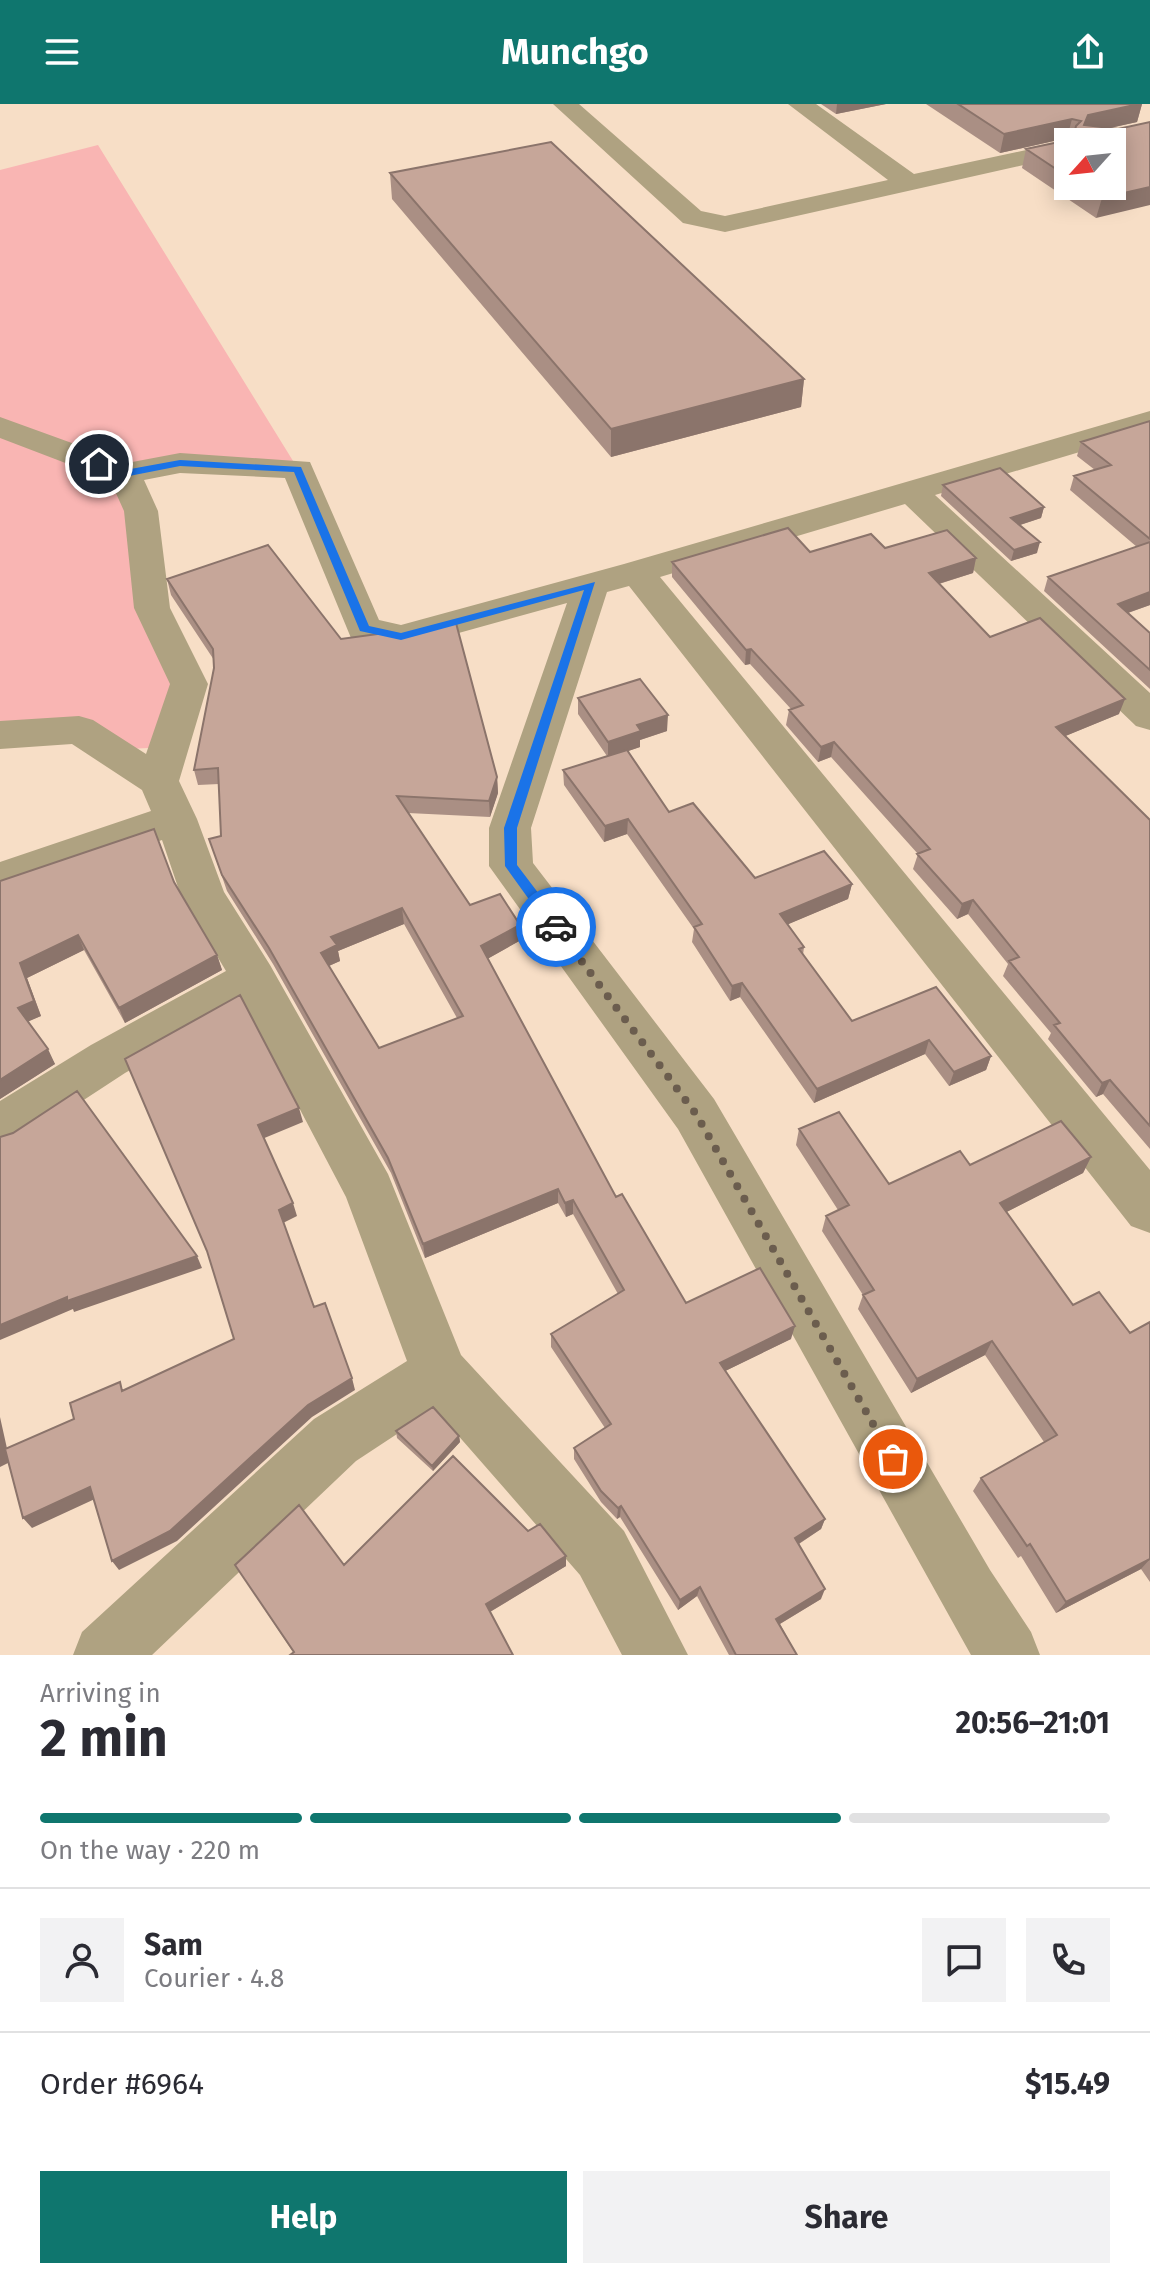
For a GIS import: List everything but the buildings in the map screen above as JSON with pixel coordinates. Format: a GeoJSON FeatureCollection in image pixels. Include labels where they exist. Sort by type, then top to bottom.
{"type":"FeatureCollection","features":[{"type":"Feature","properties":{"kind":"street"},"geometry":{"type":"LineString","coordinates":[[565,104],[692,217],[711,218],[725,224],[1054,151]]}},
{"type":"Feature","properties":{"kind":"street"},"geometry":{"type":"LineString","coordinates":[[800,104],[909,183]]}},
{"type":"Feature","properties":{"kind":"street"},"geometry":{"type":"LineString","coordinates":[[0,427],[124,474],[180,463],[298,469],[364,629],[401,637],[1150,421]]}},
{"type":"Feature","properties":{"kind":"street"},"geometry":{"type":"LineString","coordinates":[[124,474],[141,511],[152,608],[189,684],[167,800]]}},
{"type":"Feature","properties":{"kind":"street"},"geometry":{"type":"LineString","coordinates":[[910,490],[1150,716]]}},
{"type":"Feature","properties":{"kind":"street"},"geometry":{"type":"LineString","coordinates":[[614,578],[1150,1209]]}},
{"type":"Feature","properties":{"kind":"street"},"geometry":{"type":"LineString","coordinates":[[614,578],[510,828],[511,866],[696,1114],[968,1592],[1008,1655]]}},
{"type":"Feature","properties":{"kind":"street"},"geometry":{"type":"LineString","coordinates":[[0,735],[79,730],[167,800],[203,896],[254,978],[370,1190],[440,1373],[602,1553],[656,1655]]}},
{"type":"Feature","properties":{"kind":"street"},"geometry":{"type":"LineString","coordinates":[[0,879],[167,800]]}},
{"type":"Feature","properties":{"kind":"street"},"geometry":{"type":"LineString","coordinates":[[0,1128],[108,1059],[254,978]]}},
{"type":"Feature","properties":{"kind":"street"},"geometry":{"type":"LineString","coordinates":[[105,1655],[335,1440],[440,1373]]}},
{"type":"Feature","properties":{"kind":"shaded area"},"geometry":{"type":"Polygon","coordinates":[[[98,145],[298,469],[124,474],[189,684],[170,747],[127,749],[0,736],[0,170],[98,145]]]}},
{"type":"Feature","properties":{"kind":"way so far"},"geometry":{"type":"LineString","coordinates":[[556,927],[696,1114],[893,1459]]}},
{"type":"Feature","properties":{"kind":"route"},"geometry":{"type":"LineString","coordinates":[[99,464],[124,474],[180,463],[298,469],[364,629],[401,637],[591,585],[510,828],[511,866],[556,927]]}}]}
